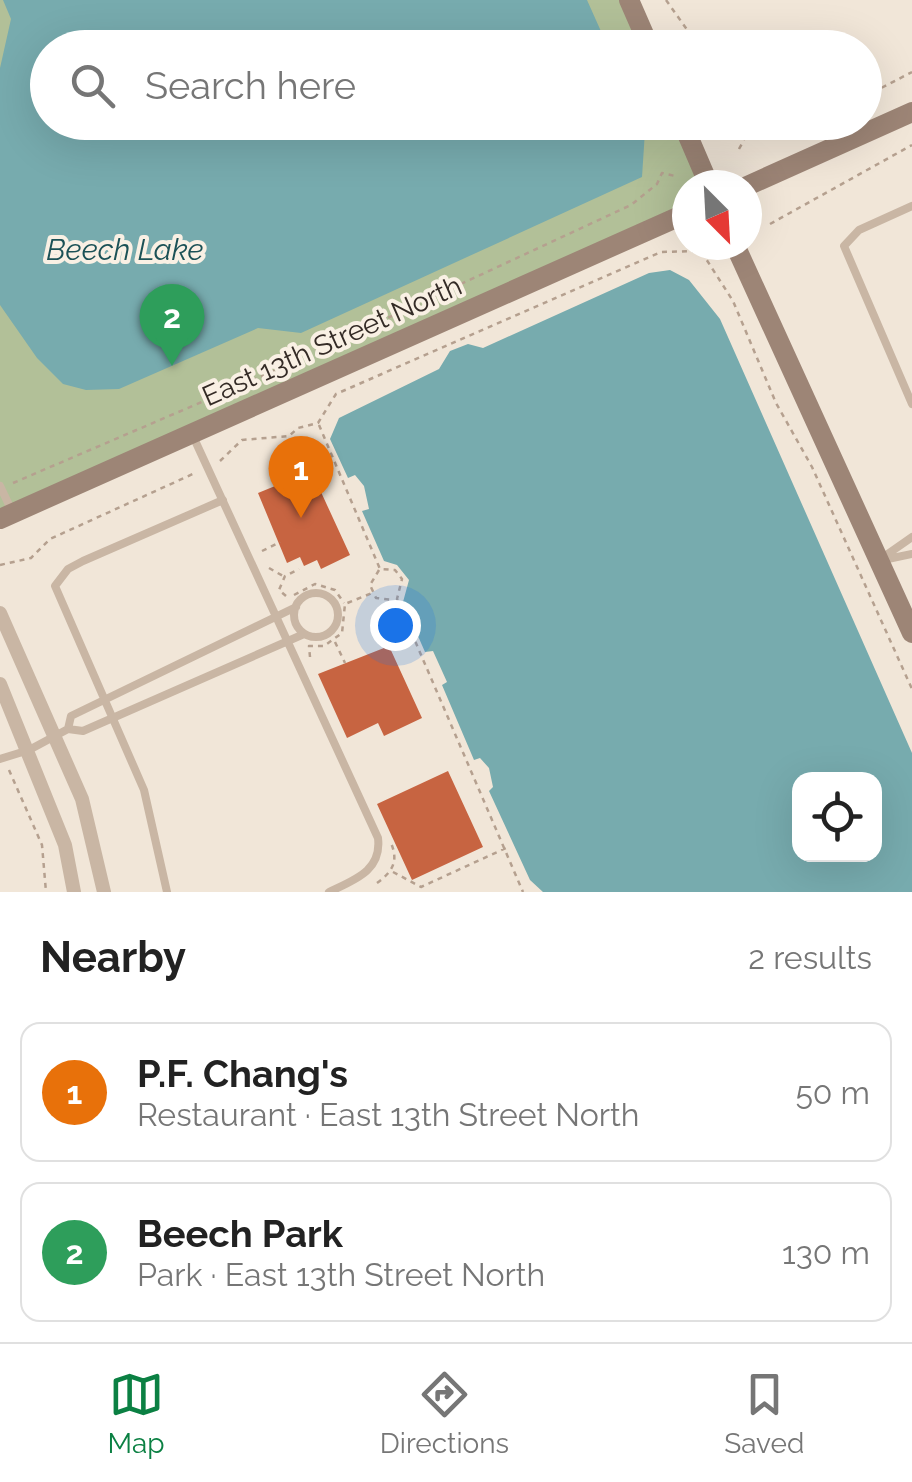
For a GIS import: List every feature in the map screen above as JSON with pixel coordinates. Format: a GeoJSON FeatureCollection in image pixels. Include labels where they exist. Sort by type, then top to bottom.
{"type":"FeatureCollection","features":[{"type":"Feature","properties":{"kind":"main road"},"geometry":{"type":"LineString","coordinates":[[629,0],[642,30]]}},
{"type":"Feature","properties":{"kind":"main road"},"geometry":{"type":"LineString","coordinates":[[882,125],[912,112]]}},
{"type":"Feature","properties":{"kind":"main road"},"geometry":{"type":"LineString","coordinates":[[690,140],[703,170]]}},
{"type":"Feature","properties":{"kind":"main road"},"geometry":{"type":"LineString","coordinates":[[762,179],[850,140]]}},
{"type":"Feature","properties":{"kind":"main road","name":"East 13th Street North"},"geometry":{"type":"LineString","coordinates":[[6,516],[672,220]]}},
{"type":"Feature","properties":{"kind":"main road"},"geometry":{"type":"LineString","coordinates":[[742,260],[912,633]]}},
{"type":"Feature","properties":{"kind":"street"},"geometry":{"type":"LineString","coordinates":[[0,613],[62,734],[92,832],[104,892]]}},
{"type":"Feature","properties":{"kind":"street"},"geometry":{"type":"LineString","coordinates":[[0,684],[64,845],[74,892]]}},
{"type":"Feature","properties":{"kind":"lane"},"geometry":{"type":"LineString","coordinates":[[912,206],[859,230],[844,246],[912,404]]}},
{"type":"Feature","properties":{"kind":"lane"},"geometry":{"type":"LineString","coordinates":[[899,375],[912,370]]}},
{"type":"Feature","properties":{"kind":"lane"},"geometry":{"type":"LineString","coordinates":[[192,434],[378,838],[375,862],[364,875],[329,892]]}},
{"type":"Feature","properties":{"kind":"lane"},"geometry":{"type":"LineString","coordinates":[[0,487],[6,516]]}},
{"type":"Feature","properties":{"kind":"lane"},"geometry":{"type":"LineString","coordinates":[[167,892],[144,790],[55,586],[68,569],[83,561],[223,500]]}},
{"type":"Feature","properties":{"kind":"lane"},"geometry":{"type":"LineString","coordinates":[[879,561],[912,537]]}},
{"type":"Feature","properties":{"kind":"lane"},"geometry":{"type":"LineString","coordinates":[[879,561],[912,554]]}},
{"type":"Feature","properties":{"kind":"lane"},"geometry":{"type":"LineString","coordinates":[[2,758],[62,734],[83,731],[287,640],[330,632],[338,619],[336,605],[326,595],[312,594],[277,619],[71,716],[62,734]]}},
{"type":"Feature","properties":{"kind":"lane"},"geometry":{"type":"LineString","coordinates":[[296,607],[296,621],[304,634]]}},
{"type":"Feature","properties":{"kind":"path"},"geometry":{"type":"LineString","coordinates":[[666,0],[687,30]]}},
{"type":"Feature","properties":{"kind":"path"},"geometry":{"type":"LineString","coordinates":[[882,87],[912,72]]}},
{"type":"Feature","properties":{"kind":"path"},"geometry":{"type":"LineString","coordinates":[[739,149],[743,140]]}},
{"type":"Feature","properties":{"kind":"path"},"geometry":{"type":"LineString","coordinates":[[770,224],[912,145]]}},
{"type":"Feature","properties":{"kind":"path"},"geometry":{"type":"LineString","coordinates":[[0,487],[267,374],[630,205],[656,184],[662,173],[672,175]]}},
{"type":"Feature","properties":{"kind":"path"},"geometry":{"type":"LineString","coordinates":[[0,565],[31,558],[50,539],[226,458],[242,440],[289,436],[298,428],[318,424],[336,394],[660,252],[672,252]]}},
{"type":"Feature","properties":{"kind":"path"},"geometry":{"type":"LineString","coordinates":[[707,260],[733,301],[776,403],[812,467],[912,689]]}},
{"type":"Feature","properties":{"kind":"path"},"geometry":{"type":"LineString","coordinates":[[318,424],[380,569]]}},
{"type":"Feature","properties":{"kind":"path"},"geometry":{"type":"LineString","coordinates":[[261,551],[280,542]]}},
{"type":"Feature","properties":{"kind":"path"},"geometry":{"type":"LineString","coordinates":[[299,568],[285,576],[279,590],[282,595],[288,597],[315,584],[335,590],[345,604],[347,621],[334,641],[309,646]]}},
{"type":"Feature","properties":{"kind":"path"},"geometry":{"type":"LineString","coordinates":[[269,569],[285,576]]}},
{"type":"Feature","properties":{"kind":"path"},"geometry":{"type":"LineString","coordinates":[[380,569],[373,577],[372,593],[376,598],[396,599]]}},
{"type":"Feature","properties":{"kind":"path"},"geometry":{"type":"LineString","coordinates":[[380,569],[394,570],[402,579],[396,599],[523,892]]}},
{"type":"Feature","properties":{"kind":"path"},"geometry":{"type":"LineString","coordinates":[[345,604],[372,593]]}},
{"type":"Feature","properties":{"kind":"path"},"geometry":{"type":"LineString","coordinates":[[334,641],[345,663]]}},
{"type":"Feature","properties":{"kind":"path"},"geometry":{"type":"LineString","coordinates":[[2,758],[42,844],[46,892]]}},
{"type":"Feature","properties":{"kind":"path"},"geometry":{"type":"LineString","coordinates":[[392,871],[421,887],[506,848]]}},
{"type":"Feature","properties":{"kind":"green space","name":"Beech Lake"},"geometry":{"type":"Polygon","coordinates":[[[0,0],[627,0],[640,30],[30,30],[30,140],[689,140],[702,170],[672,170],[672,220],[0,519],[0,0]]]}},
{"type":"Feature","properties":{"kind":"water","name":"Beech Lake"},"geometry":{"type":"Polygon","coordinates":[[[3,0],[587,0],[600,30],[30,30],[30,140],[644,140],[642,177],[301,333],[258,328],[119,389],[86,390],[63,384],[37,358],[0,305],[0,68],[11,19],[3,0]]]}},
{"type":"Feature","properties":{"kind":"water"},"geometry":{"type":"Polygon","coordinates":[[[670,270],[689,280],[720,319],[912,753],[912,892],[543,892],[530,880],[489,791],[493,787],[489,768],[480,758],[474,760],[442,685],[447,682],[433,651],[425,652],[403,602],[409,580],[397,565],[384,561],[362,511],[369,509],[364,486],[355,475],[348,478],[330,439],[339,418],[439,369],[450,351],[468,344],[483,348],[649,273],[670,270]]]}},
{"type":"Feature","properties":{"kind":"building"},"geometry":{"type":"Polygon","coordinates":[[[289,462],[300,487],[315,479],[350,555],[321,569],[317,560],[304,566],[300,557],[287,563],[258,493],[280,484],[273,469],[289,462]]]}},
{"type":"Feature","properties":{"kind":"building"},"geometry":{"type":"Polygon","coordinates":[[[389,646],[422,718],[384,736],[378,723],[347,738],[318,674],[389,646]]]}},
{"type":"Feature","properties":{"kind":"building"},"geometry":{"type":"Polygon","coordinates":[[[448,771],[483,847],[412,880],[377,804],[448,771]]]}},
{"type":"Feature","properties":{"kind":"place","name":"Beech Park"},"geometry":{"type":"Point","coordinates":[172,366]}},
{"type":"Feature","properties":{"kind":"place","name":"P.F. Chang's"},"geometry":{"type":"Point","coordinates":[301,518]}}]}
